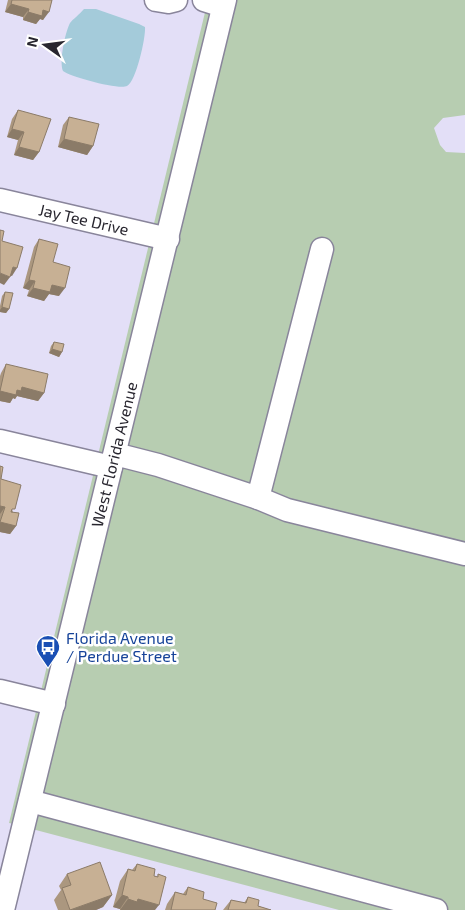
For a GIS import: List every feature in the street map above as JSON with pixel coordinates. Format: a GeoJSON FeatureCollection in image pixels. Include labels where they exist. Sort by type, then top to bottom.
{"type":"FeatureCollection","features":[{"type":"Feature","properties":{"kind":"street"},"geometry":{"type":"LineString","coordinates":[[156,0],[168,2],[176,0]]}},
{"type":"Feature","properties":{"kind":"street","name":"West Florida Avenue"},"geometry":{"type":"LineString","coordinates":[[3,910],[168,240],[217,2]]}},
{"type":"Feature","properties":{"kind":"street","name":"Jay Tee Drive"},"geometry":{"type":"LineString","coordinates":[[0,200],[168,240]]}},
{"type":"Feature","properties":{"kind":"street"},"geometry":{"type":"LineString","coordinates":[[258,498],[322,249]]}},
{"type":"Feature","properties":{"kind":"street"},"geometry":{"type":"LineString","coordinates":[[0,441],[113,461],[158,465],[258,498],[287,510],[465,554]]}},
{"type":"Feature","properties":{"kind":"street"},"geometry":{"type":"LineString","coordinates":[[0,691],[54,704]]}},
{"type":"Feature","properties":{"kind":"street"},"geometry":{"type":"LineString","coordinates":[[30,801],[436,910]]}},
{"type":"Feature","properties":{"kind":"green space"},"geometry":{"type":"Polygon","coordinates":[[[208,0],[215,0],[14,824],[9,823],[208,0]]]}},
{"type":"Feature","properties":{"kind":"green space"},"geometry":{"type":"Polygon","coordinates":[[[234,0],[465,0],[465,115],[443,118],[434,128],[440,145],[446,152],[465,153],[465,910],[339,910],[32,829],[234,0]]]}},
{"type":"Feature","properties":{"kind":"water"},"geometry":{"type":"Polygon","coordinates":[[[84,9],[96,9],[145,27],[137,68],[127,86],[122,87],[95,82],[63,71],[62,54],[68,28],[71,21],[84,9]]]}},
{"type":"Feature","properties":{"kind":"building"},"geometry":{"type":"Polygon","coordinates":[[[12,0],[52,0],[49,12],[43,10],[42,16],[28,12],[29,9],[11,4],[12,0]]]}},
{"type":"Feature","properties":{"kind":"building"},"geometry":{"type":"Polygon","coordinates":[[[18,110],[51,119],[39,152],[19,147],[24,132],[12,129],[18,110]]]}},
{"type":"Feature","properties":{"kind":"building"},"geometry":{"type":"Polygon","coordinates":[[[69,117],[99,124],[93,146],[64,139],[69,117]]]}},
{"type":"Feature","properties":{"kind":"building"},"geometry":{"type":"Polygon","coordinates":[[[0,230],[4,231],[2,241],[23,247],[17,268],[13,267],[10,277],[0,273],[0,230]]]}},
{"type":"Feature","properties":{"kind":"building"},"geometry":{"type":"Polygon","coordinates":[[[39,239],[58,244],[53,262],[70,267],[65,288],[52,285],[50,292],[33,288],[35,281],[29,280],[39,239]]]}},
{"type":"Feature","properties":{"kind":"building"},"geometry":{"type":"Polygon","coordinates":[[[5,292],[13,293],[9,309],[2,307],[5,292]]]}},
{"type":"Feature","properties":{"kind":"building"},"geometry":{"type":"Polygon","coordinates":[[[54,342],[64,344],[62,352],[52,349],[54,342]]]}},
{"type":"Feature","properties":{"kind":"building"},"geometry":{"type":"Polygon","coordinates":[[[6,364],[48,374],[44,393],[22,387],[21,391],[17,390],[16,395],[0,391],[6,364]]]}},
{"type":"Feature","properties":{"kind":"building"},"geometry":{"type":"Polygon","coordinates":[[[0,466],[3,467],[1,479],[21,485],[15,509],[12,509],[11,512],[19,513],[16,526],[0,522],[5,507],[0,506],[0,466]]]}},
{"type":"Feature","properties":{"kind":"building"},"geometry":{"type":"Polygon","coordinates":[[[100,862],[112,895],[70,910],[62,888],[71,885],[67,874],[100,862]]]}},
{"type":"Feature","properties":{"kind":"building"},"geometry":{"type":"Polygon","coordinates":[[[137,864],[155,869],[154,876],[158,877],[158,874],[166,877],[159,905],[138,899],[137,902],[122,895],[128,869],[135,871],[137,864]]]}},
{"type":"Feature","properties":{"kind":"building"},"geometry":{"type":"Polygon","coordinates":[[[188,887],[204,892],[203,899],[217,903],[215,910],[171,910],[175,892],[186,895],[188,887]]]}},
{"type":"Feature","properties":{"kind":"building"},"geometry":{"type":"Polygon","coordinates":[[[248,897],[259,900],[258,906],[271,910],[228,910],[231,900],[246,903],[248,897]]]}},
{"type":"Feature","properties":{"kind":"place","name":"Florida Avenue / Perdue Street"},"geometry":{"type":"Point","coordinates":[48,668]}}]}
